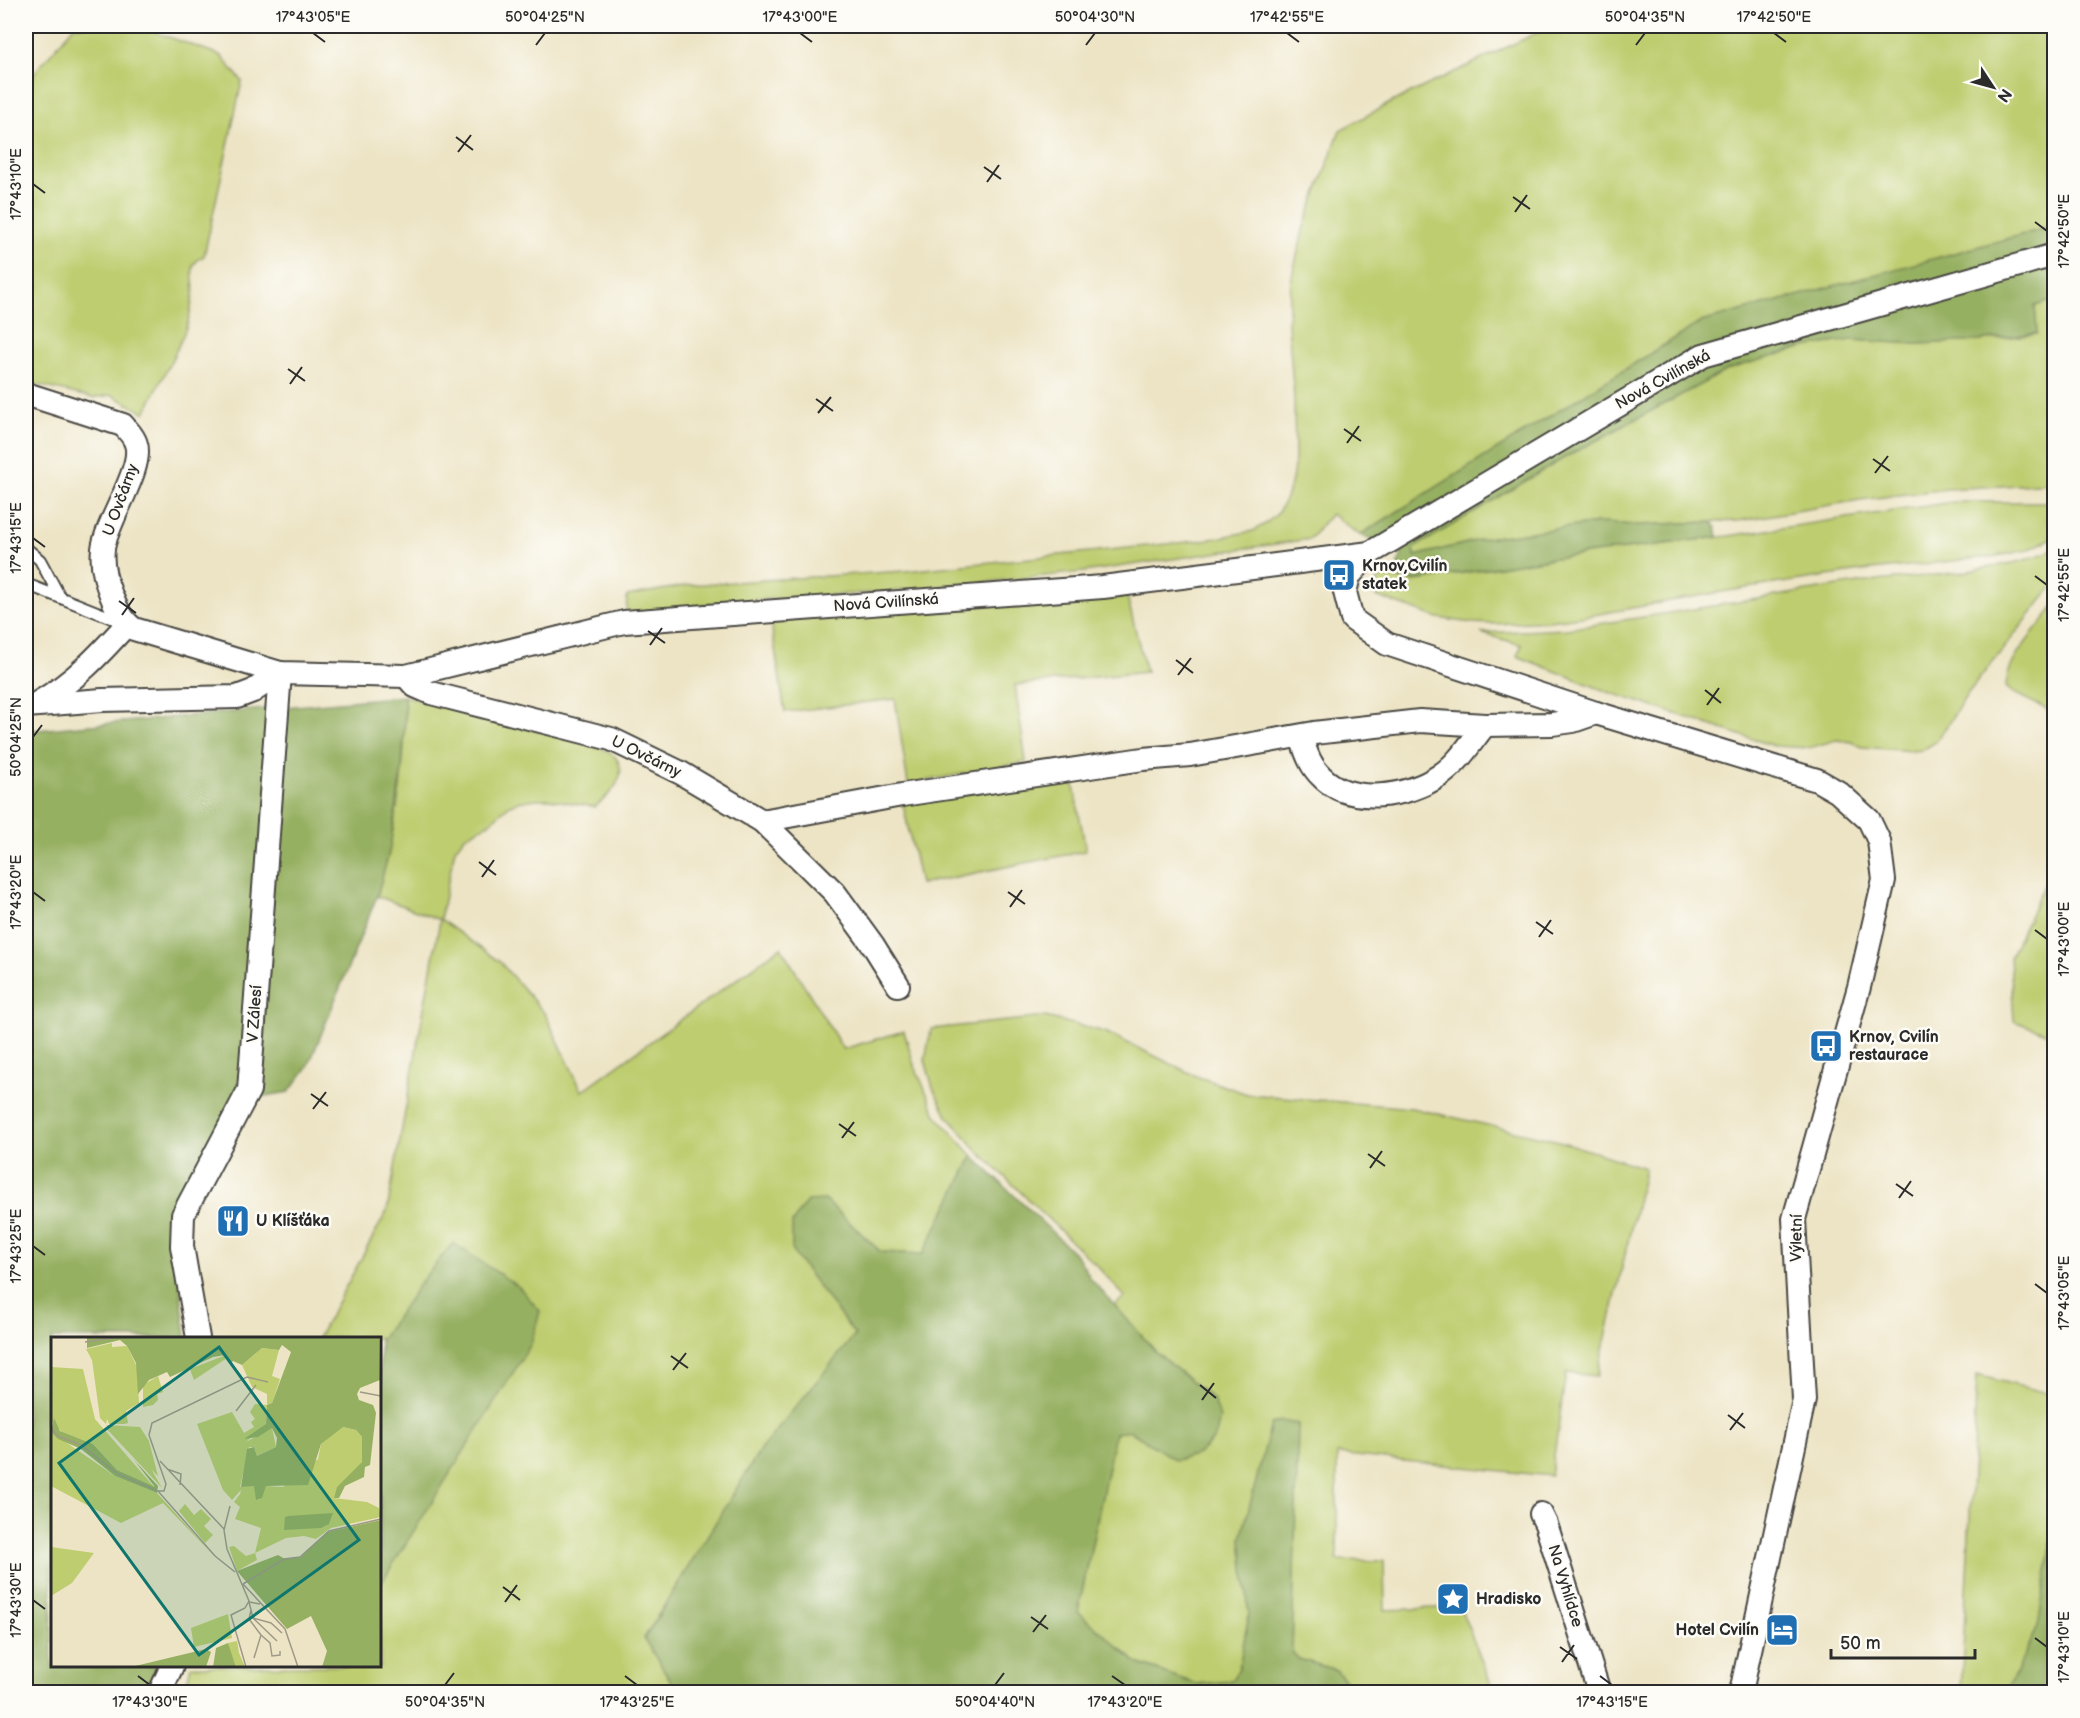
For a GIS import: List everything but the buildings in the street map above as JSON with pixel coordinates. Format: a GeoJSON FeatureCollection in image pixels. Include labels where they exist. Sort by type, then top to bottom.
{"type":"FeatureCollection","features":[{"type":"Feature","properties":{"kind":"street","name":"Nová Cvilínská"},"geometry":{"type":"LineString","coordinates":[[1817,780],[1596,713],[1387,644],[1352,619],[1345,592],[1349,576],[1370,553],[1703,355],[2055,255]]}},
{"type":"Feature","properties":{"kind":"street","name":"U Ovčárny"},"geometry":{"type":"LineString","coordinates":[[26,394],[123,425],[138,446],[136,463],[103,547],[102,568],[115,607],[127,624]]}},
{"type":"Feature","properties":{"kind":"street","name":"Nová Cvilínská"},"geometry":{"type":"LineString","coordinates":[[406,676],[624,622],[1103,587],[1370,553]]}},
{"type":"Feature","properties":{"kind":"street"},"geometry":{"type":"LineString","coordinates":[[30,705],[58,692],[85,670],[127,624],[134,629],[280,673],[406,676]]}},
{"type":"Feature","properties":{"kind":"street"},"geometry":{"type":"LineString","coordinates":[[85,670],[88,683],[102,700]]}},
{"type":"Feature","properties":{"kind":"street"},"geometry":{"type":"LineString","coordinates":[[30,705],[102,700],[237,697],[253,692],[280,673]]}},
{"type":"Feature","properties":{"kind":"street","name":"V Zálesí"},"geometry":{"type":"LineString","coordinates":[[198,1337],[182,1246],[183,1215],[249,1090],[280,673]]}},
{"type":"Feature","properties":{"kind":"street","name":"U Ovčárny"},"geometry":{"type":"LineString","coordinates":[[406,676],[415,686],[431,693],[611,739],[681,773],[762,821],[835,893],[873,945],[898,985]]}},
{"type":"Feature","properties":{"kind":"street"},"geometry":{"type":"LineString","coordinates":[[762,821],[902,795],[1143,759],[1190,755],[1314,733],[1420,721],[1485,725],[1552,724],[1573,721],[1596,713]]}},
{"type":"Feature","properties":{"kind":"street"},"geometry":{"type":"LineString","coordinates":[[1301,737],[1311,764],[1322,778],[1335,787],[1355,793],[1377,795],[1406,791],[1439,776],[1452,766],[1485,725]]}},
{"type":"Feature","properties":{"kind":"street","name":"Výletní"},"geometry":{"type":"LineString","coordinates":[[1741,1692],[1804,1400],[1794,1219],[1859,987],[1884,880],[1879,841],[1869,820],[1838,792],[1817,780]]}},
{"type":"Feature","properties":{"kind":"street","name":"Na Vyhlídce"},"geometry":{"type":"LineString","coordinates":[[1541,1514],[1599,1692]]}},
{"type":"Feature","properties":{"kind":"street"},"geometry":{"type":"LineString","coordinates":[[160,1692],[171,1667]]}},
{"type":"Feature","properties":{"kind":"lane"},"geometry":{"type":"LineString","coordinates":[[26,548],[40,560],[60,597]]}},
{"type":"Feature","properties":{"kind":"lane"},"geometry":{"type":"LineString","coordinates":[[26,584],[127,624]]}},
{"type":"Feature","properties":{"kind":"green space"},"geometry":{"type":"Polygon","coordinates":[[[74,26],[138,26],[220,55],[242,81],[204,256],[194,264],[192,274],[194,290],[186,328],[145,413],[112,395],[93,398],[26,382],[26,102],[35,72],[74,26]]]}},
{"type":"Feature","properties":{"kind":"green space"},"geometry":{"type":"Polygon","coordinates":[[[1551,26],[2054,26],[2054,226],[1701,322],[1360,535],[1331,514],[1310,539],[1083,572],[912,590],[726,602],[626,615],[627,596],[689,585],[905,571],[1206,540],[1253,531],[1265,524],[1277,514],[1286,498],[1295,459],[1294,398],[1288,323],[1291,280],[1304,227],[1340,130],[1392,102],[1551,26]]]}},
{"type":"Feature","properties":{"kind":"green space"},"geometry":{"type":"Polygon","coordinates":[[[2054,226],[2054,300],[2035,306],[2037,333],[1978,341],[1917,344],[1851,340],[1804,347],[1729,369],[1569,455],[1414,548],[1415,556],[1487,538],[1598,523],[1637,525],[1711,522],[1716,527],[1718,537],[1554,558],[1410,581],[1393,576],[1402,554],[1360,535],[1701,322],[2054,226]]]}},
{"type":"Feature","properties":{"kind":"green space"},"geometry":{"type":"Polygon","coordinates":[[[2054,300],[2054,483],[1947,489],[1860,500],[1738,521],[1637,525],[1598,523],[1487,538],[1415,556],[1414,547],[1569,455],[1729,369],[1804,347],[1851,340],[1917,344],[1978,341],[2037,334],[2035,306],[2054,300]]]}},
{"type":"Feature","properties":{"kind":"green space"},"geometry":{"type":"Polygon","coordinates":[[[1953,502],[2054,502],[2054,537],[2028,550],[1997,556],[1854,572],[1549,621],[1472,623],[1438,618],[1376,596],[1376,582],[1385,577],[1409,581],[1424,580],[1554,558],[1728,536],[1953,502]]]}},
{"type":"Feature","properties":{"kind":"green space"},"geometry":{"type":"Polygon","coordinates":[[[2054,550],[2054,585],[1968,693],[1937,741],[1923,750],[1862,747],[1852,742],[1836,740],[1809,748],[1774,746],[1608,692],[1517,656],[1522,645],[1481,633],[1567,629],[1858,583],[1964,572],[2022,561],[2054,550]]]}},
{"type":"Feature","properties":{"kind":"green space"},"geometry":{"type":"Polygon","coordinates":[[[1127,596],[1146,672],[1015,685],[1026,762],[908,784],[895,699],[785,712],[770,617],[1127,596]]]}},
{"type":"Feature","properties":{"kind":"green space"},"geometry":{"type":"Polygon","coordinates":[[[2054,607],[2054,713],[2006,687],[2007,677],[2017,655],[2054,607]]]}},
{"type":"Feature","properties":{"kind":"green space"},"geometry":{"type":"Polygon","coordinates":[[[404,696],[600,747],[615,757],[620,765],[616,786],[595,807],[549,799],[518,802],[510,805],[488,824],[465,836],[455,849],[440,919],[500,962],[545,1014],[582,1091],[781,947],[843,1049],[904,1031],[913,1062],[936,1115],[973,1156],[923,1254],[881,1252],[825,1200],[792,1251],[855,1335],[761,1450],[644,1638],[678,1692],[180,1692],[188,1678],[191,1667],[381,1667],[381,1337],[319,1337],[387,1211],[440,920],[377,896],[399,797],[405,721],[404,696]]]}},
{"type":"Feature","properties":{"kind":"green space"},"geometry":{"type":"Polygon","coordinates":[[[404,696],[402,769],[389,853],[377,896],[308,1067],[289,1092],[240,1100],[173,1223],[186,1337],[51,1337],[51,1667],[158,1667],[146,1692],[26,1692],[26,731],[404,696]]]}},
{"type":"Feature","properties":{"kind":"green space"},"geometry":{"type":"Polygon","coordinates":[[[1072,775],[1086,851],[920,884],[903,804],[1072,775]]]}},
{"type":"Feature","properties":{"kind":"green space"},"geometry":{"type":"Polygon","coordinates":[[[2047,879],[2054,879],[2054,1036],[2014,1021],[2010,957],[2047,879]]]}},
{"type":"Feature","properties":{"kind":"green space"},"geometry":{"type":"Polygon","coordinates":[[[1045,1017],[1105,1032],[1196,1076],[1247,1094],[1412,1108],[1559,1141],[1645,1168],[1597,1376],[1566,1373],[1551,1476],[1337,1454],[1337,1560],[1384,1561],[1385,1610],[1460,1607],[1491,1684],[1479,1692],[1354,1692],[1336,1670],[1298,1659],[1292,1652],[1298,1424],[1241,1538],[1249,1615],[1239,1668],[1232,1681],[1196,1684],[1137,1663],[1078,1612],[1115,1433],[1130,1431],[1176,1460],[1198,1454],[1215,1438],[1214,1400],[1157,1353],[1114,1305],[1125,1297],[1096,1265],[977,1150],[947,1115],[933,1088],[925,1060],[931,1029],[1045,1017]]]}},
{"type":"Feature","properties":{"kind":"green space"},"geometry":{"type":"Polygon","coordinates":[[[973,1156],[1078,1257],[1091,1279],[1157,1353],[1214,1400],[1220,1418],[1215,1438],[1198,1454],[1175,1460],[1130,1431],[1115,1433],[1078,1612],[1137,1663],[1196,1684],[1232,1681],[1239,1668],[1249,1615],[1241,1538],[1271,1424],[1281,1421],[1298,1424],[1292,1652],[1299,1659],[1336,1670],[1354,1692],[678,1692],[644,1639],[761,1449],[855,1335],[792,1251],[792,1223],[807,1201],[825,1200],[881,1252],[923,1254],[973,1156]]]}},
{"type":"Feature","properties":{"kind":"green space"},"geometry":{"type":"Polygon","coordinates":[[[453,1243],[519,1287],[540,1311],[531,1344],[381,1583],[381,1340],[420,1283],[453,1243]]]}},
{"type":"Feature","properties":{"kind":"green space"},"geometry":{"type":"Polygon","coordinates":[[[1977,1375],[2054,1395],[2054,1527],[2038,1627],[2006,1692],[1961,1692],[1977,1375]]]}},
{"type":"Feature","properties":{"kind":"green space"},"geometry":{"type":"Polygon","coordinates":[[[2054,1527],[2054,1692],[2006,1692],[2038,1627],[2054,1527]]]}},
{"type":"Feature","properties":{"kind":"place","name":"Krnov,Cvilín statek"},"geometry":{"type":"Point","coordinates":[1339,575]}},
{"type":"Feature","properties":{"kind":"place","name":"Krnov, Cvilín restaurace"},"geometry":{"type":"Point","coordinates":[1826,1046]}},
{"type":"Feature","properties":{"kind":"place","name":"U Klíšťáka"},"geometry":{"type":"Point","coordinates":[233,1221]}},
{"type":"Feature","properties":{"kind":"place","name":"Hradisko"},"geometry":{"type":"Point","coordinates":[1453,1599]}},
{"type":"Feature","properties":{"kind":"place","name":"Hotel Cvilín"},"geometry":{"type":"Point","coordinates":[1782,1630]}}]}
